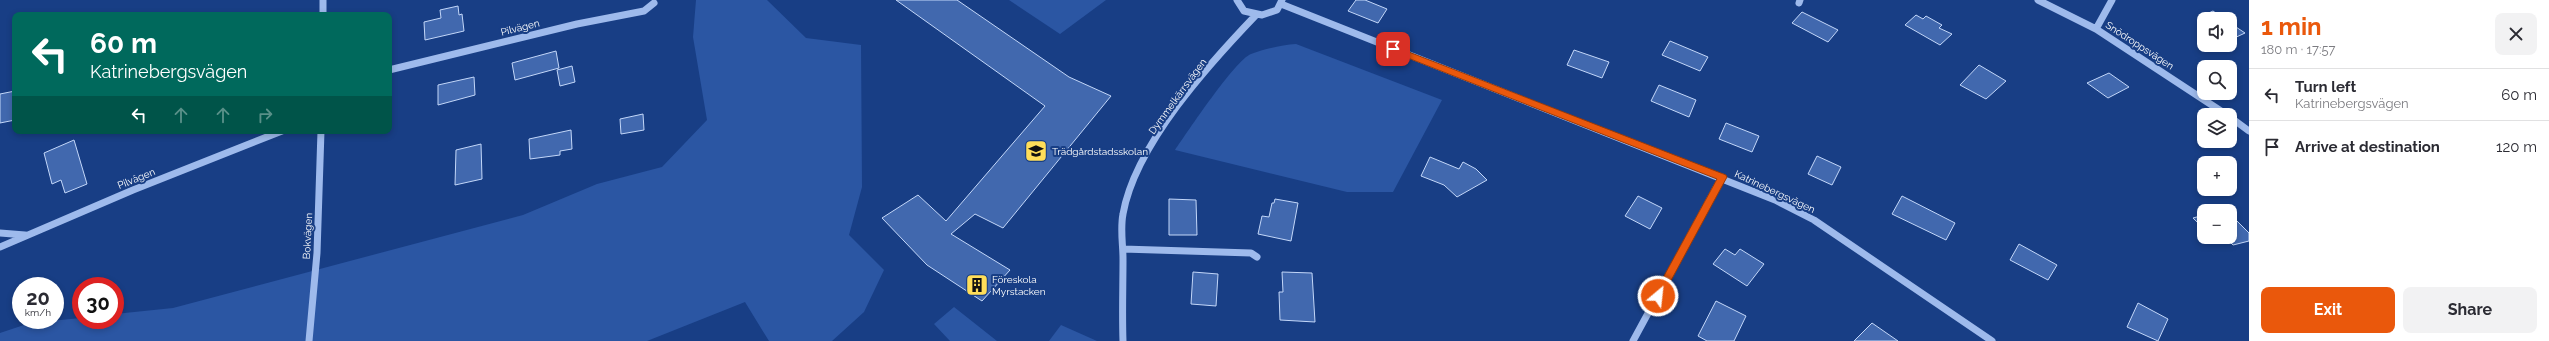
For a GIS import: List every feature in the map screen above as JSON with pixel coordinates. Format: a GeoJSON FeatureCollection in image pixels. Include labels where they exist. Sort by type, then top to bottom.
{"type":"FeatureCollection","features":[{"type":"Feature","properties":{"kind":"street"},"geometry":{"type":"LineString","coordinates":[[323,0],[323,12]]}},
{"type":"Feature","properties":{"kind":"street"},"geometry":{"type":"LineString","coordinates":[[1237,0],[1244,11],[1256,15],[1272,13],[1282,2]]}},
{"type":"Feature","properties":{"kind":"street","name":"Snödroppsvägen"},"geometry":{"type":"LineString","coordinates":[[2038,0],[2096,29],[2216,108]]}},
{"type":"Feature","properties":{"kind":"street"},"geometry":{"type":"LineString","coordinates":[[2096,29],[2112,0]]}},
{"type":"Feature","properties":{"kind":"street","name":"Katrinebergsvägen"},"geometry":{"type":"LineString","coordinates":[[1282,2],[1722,177],[1814,220],[1992,341]]}},
{"type":"Feature","properties":{"kind":"street","name":"Pilvägen"},"geometry":{"type":"LineString","coordinates":[[392,69],[577,24],[644,11],[654,3]]}},
{"type":"Feature","properties":{"kind":"street","name":"Dymmelkärrsvägen"},"geometry":{"type":"LineString","coordinates":[[1123,341],[1123,213],[1132,183],[1148,153],[1194,86],[1234,37],[1256,15]]}},
{"type":"Feature","properties":{"kind":"street"},"geometry":{"type":"LineString","coordinates":[[2237,122],[2249,131]]}},
{"type":"Feature","properties":{"kind":"street","name":"Pilvägen"},"geometry":{"type":"LineString","coordinates":[[0,248],[25,235],[275,134]]}},
{"type":"Feature","properties":{"kind":"street","name":"Bokvägen"},"geometry":{"type":"LineString","coordinates":[[309,341],[317,253],[320,134]]}},
{"type":"Feature","properties":{"kind":"street"},"geometry":{"type":"LineString","coordinates":[[1633,341],[1722,177]]}},
{"type":"Feature","properties":{"kind":"street"},"geometry":{"type":"LineString","coordinates":[[0,233],[25,235]]}},
{"type":"Feature","properties":{"kind":"street"},"geometry":{"type":"LineString","coordinates":[[1122,249],[1251,253],[1257,257]]}},
{"type":"Feature","properties":{"kind":"shaded area"},"geometry":{"type":"Polygon","coordinates":[[[696,0],[767,0],[806,38],[861,45],[862,187],[849,235],[884,270],[864,312],[832,341],[769,341],[745,302],[647,341],[0,341],[0,333],[12,329],[64,329],[64,320],[72,319],[72,329],[124,329],[124,313],[173,308],[523,215],[597,184],[662,167],[707,120],[693,37],[696,0]]]}},
{"type":"Feature","properties":{"kind":"shaded area"},"geometry":{"type":"Polygon","coordinates":[[[1009,0],[1106,0],[1060,34],[1009,0]]]}},
{"type":"Feature","properties":{"kind":"shaded area"},"geometry":{"type":"Polygon","coordinates":[[[1296,44],[1442,100],[1393,192],[1347,192],[1175,150],[1223,83],[1244,59],[1251,54],[1262,50],[1296,44]]]}},
{"type":"Feature","properties":{"kind":"shaded area"},"geometry":{"type":"Polygon","coordinates":[[[954,307],[997,341],[950,341],[934,324],[954,307]]]}},
{"type":"Feature","properties":{"kind":"shaded area"},"geometry":{"type":"Polygon","coordinates":[[[1061,325],[1097,341],[1049,341],[1061,325]]]}},
{"type":"Feature","properties":{"kind":"building"},"geometry":{"type":"Polygon","coordinates":[[[896,0],[957,0],[1069,77],[1111,96],[1003,228],[975,214],[951,234],[1010,270],[982,301],[927,265],[882,218],[918,195],[946,221],[1045,106],[896,0]]]}},
{"type":"Feature","properties":{"kind":"building"},"geometry":{"type":"Polygon","coordinates":[[[1356,0],[1365,0],[1387,9],[1378,23],[1348,11],[1356,0]]]}},
{"type":"Feature","properties":{"kind":"building"},"geometry":{"type":"Polygon","coordinates":[[[458,6],[459,15],[462,14],[464,31],[425,40],[424,22],[441,18],[440,10],[458,6]]]}},
{"type":"Feature","properties":{"kind":"building"},"geometry":{"type":"Polygon","coordinates":[[[1802,12],[1838,30],[1828,42],[1792,23],[1802,12]]]}},
{"type":"Feature","properties":{"kind":"building"},"geometry":{"type":"Polygon","coordinates":[[[1916,15],[1923,19],[1926,16],[1942,25],[1939,28],[1952,34],[1940,45],[1905,25],[1916,15]]]}},
{"type":"Feature","properties":{"kind":"building"},"geometry":{"type":"Polygon","coordinates":[[[2237,28],[2245,33],[2237,37],[2237,28]]]}},
{"type":"Feature","properties":{"kind":"building"},"geometry":{"type":"Polygon","coordinates":[[[1670,41],[1708,57],[1700,71],[1662,55],[1670,41]]]}},
{"type":"Feature","properties":{"kind":"building"},"geometry":{"type":"Polygon","coordinates":[[[1574,50],[1609,62],[1602,78],[1567,65],[1574,50]]]}},
{"type":"Feature","properties":{"kind":"building"},"geometry":{"type":"Polygon","coordinates":[[[556,51],[559,68],[515,80],[512,63],[556,51]]]}},
{"type":"Feature","properties":{"kind":"building"},"geometry":{"type":"Polygon","coordinates":[[[1979,65],[2006,81],[1986,99],[1960,85],[1979,65]]]}},
{"type":"Feature","properties":{"kind":"building"},"geometry":{"type":"Polygon","coordinates":[[[572,66],[575,82],[560,86],[557,70],[572,66]]]}},
{"type":"Feature","properties":{"kind":"building"},"geometry":{"type":"Polygon","coordinates":[[[2109,73],[2129,87],[2108,98],[2087,83],[2109,73]]]}},
{"type":"Feature","properties":{"kind":"building"},"geometry":{"type":"Polygon","coordinates":[[[474,77],[475,95],[438,105],[438,85],[474,77]]]}},
{"type":"Feature","properties":{"kind":"building"},"geometry":{"type":"Polygon","coordinates":[[[1659,85],[1696,100],[1689,117],[1651,101],[1659,85]]]}},
{"type":"Feature","properties":{"kind":"building"},"geometry":{"type":"Polygon","coordinates":[[[12,92],[12,121],[0,123],[0,94],[12,92]]]}},
{"type":"Feature","properties":{"kind":"building"},"geometry":{"type":"Polygon","coordinates":[[[643,114],[644,130],[621,134],[620,119],[643,114]]]}},
{"type":"Feature","properties":{"kind":"building"},"geometry":{"type":"Polygon","coordinates":[[[1726,123],[1759,136],[1752,152],[1719,139],[1726,123]]]}},
{"type":"Feature","properties":{"kind":"building"},"geometry":{"type":"Polygon","coordinates":[[[571,130],[572,149],[560,151],[560,155],[530,159],[529,139],[571,130]]]}},
{"type":"Feature","properties":{"kind":"building"},"geometry":{"type":"Polygon","coordinates":[[[74,140],[87,184],[65,193],[61,180],[52,184],[44,153],[74,140]]]}},
{"type":"Feature","properties":{"kind":"building"},"geometry":{"type":"Polygon","coordinates":[[[481,144],[482,179],[455,185],[456,150],[481,144]]]}},
{"type":"Feature","properties":{"kind":"building"},"geometry":{"type":"Polygon","coordinates":[[[1817,156],[1841,167],[1832,185],[1808,174],[1817,156]]]}},
{"type":"Feature","properties":{"kind":"building"},"geometry":{"type":"Polygon","coordinates":[[[1430,157],[1459,169],[1463,162],[1476,169],[1487,180],[1457,197],[1444,185],[1421,176],[1430,157]]]}},
{"type":"Feature","properties":{"kind":"building"},"geometry":{"type":"Polygon","coordinates":[[[1638,196],[1662,208],[1650,229],[1625,216],[1638,196]]]}},
{"type":"Feature","properties":{"kind":"building"},"geometry":{"type":"Polygon","coordinates":[[[1902,196],[1955,223],[1946,240],[1892,214],[1902,196]]]}},
{"type":"Feature","properties":{"kind":"building"},"geometry":{"type":"Polygon","coordinates":[[[1169,199],[1196,200],[1197,235],[1169,235],[1169,199]]]}},
{"type":"Feature","properties":{"kind":"building"},"geometry":{"type":"Polygon","coordinates":[[[1275,199],[1298,203],[1291,241],[1258,234],[1262,216],[1269,217],[1272,203],[1274,203],[1275,199]]]}},
{"type":"Feature","properties":{"kind":"building"},"geometry":{"type":"Polygon","coordinates":[[[2197,217],[2197,222],[2193,218],[2197,217]]]}},
{"type":"Feature","properties":{"kind":"building"},"geometry":{"type":"Polygon","coordinates":[[[2237,221],[2249,233],[2249,241],[2237,244],[2237,221]]]}},
{"type":"Feature","properties":{"kind":"building"},"geometry":{"type":"Polygon","coordinates":[[[2019,244],[2057,265],[2048,280],[2010,260],[2019,244]]]}},
{"type":"Feature","properties":{"kind":"building"},"geometry":{"type":"Polygon","coordinates":[[[1725,249],[1735,255],[1740,249],[1764,264],[1747,286],[1713,264],[1725,249]]]}},
{"type":"Feature","properties":{"kind":"building"},"geometry":{"type":"Polygon","coordinates":[[[1193,272],[1218,274],[1216,306],[1191,304],[1193,272]]]}},
{"type":"Feature","properties":{"kind":"building"},"geometry":{"type":"Polygon","coordinates":[[[1282,272],[1312,273],[1315,322],[1280,320],[1279,292],[1283,292],[1282,272]]]}},
{"type":"Feature","properties":{"kind":"building"},"geometry":{"type":"Polygon","coordinates":[[[1716,301],[1746,316],[1734,341],[1707,341],[1698,336],[1716,301]]]}},
{"type":"Feature","properties":{"kind":"building"},"geometry":{"type":"Polygon","coordinates":[[[2138,303],[2168,319],[2158,341],[2127,327],[2138,303]]]}},
{"type":"Feature","properties":{"kind":"building"},"geometry":{"type":"Polygon","coordinates":[[[1872,323],[1898,341],[1854,341],[1872,323]]]}},
{"type":"Feature","properties":{"kind":"place","name":"Trädgårdstadsskolan"},"geometry":{"type":"Point","coordinates":[1036,151]}},
{"type":"Feature","properties":{"kind":"place","name":"Föreskola Myrstacken"},"geometry":{"type":"Point","coordinates":[977,285]}},
{"type":"Feature","properties":{"kind":"route"},"geometry":{"type":"LineString","coordinates":[[1393,49],[1722,177],[1658,296]]}}]}
